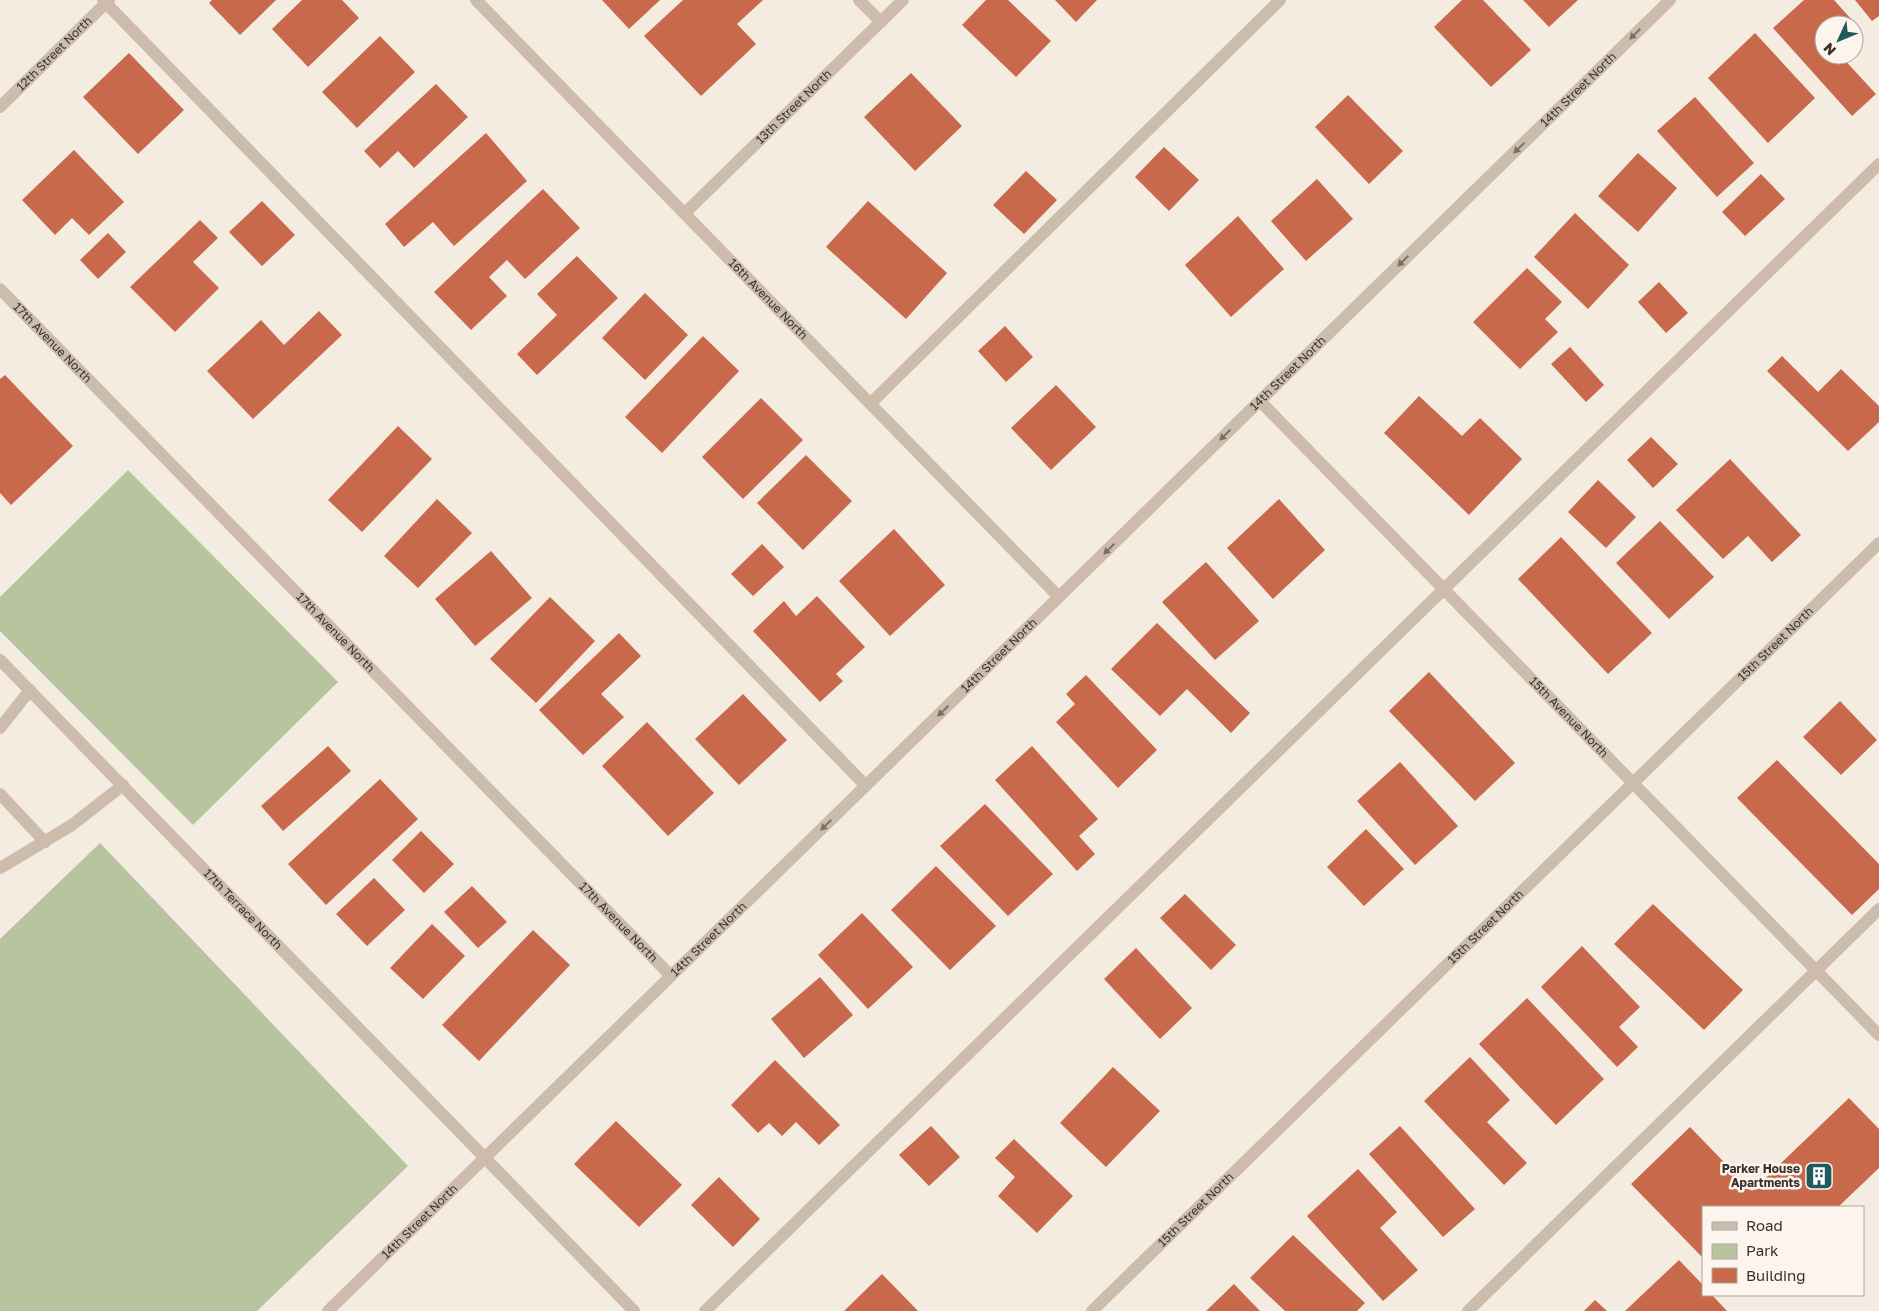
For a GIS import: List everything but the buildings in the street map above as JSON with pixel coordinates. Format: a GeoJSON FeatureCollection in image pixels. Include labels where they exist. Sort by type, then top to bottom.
{"type":"FeatureCollection","features":[{"type":"Feature","properties":{"kind":"street","name":"16th Avenue North"},"geometry":{"type":"LineString","coordinates":[[476,0],[1059,597]]}},
{"type":"Feature","properties":{"kind":"street"},"geometry":{"type":"LineString","coordinates":[[859,0],[881,22]]}},
{"type":"Feature","properties":{"kind":"street","name":"13th Street North"},"geometry":{"type":"LineString","coordinates":[[685,213],[903,0]]}},
{"type":"Feature","properties":{"kind":"street"},"geometry":{"type":"LineString","coordinates":[[871,403],[1280,0]]}},
{"type":"Feature","properties":{"kind":"street","name":"14th Street North"},"geometry":{"type":"LineString","coordinates":[[328,1311],[1670,0]]}},
{"type":"Feature","properties":{"kind":"street"},"geometry":{"type":"LineString","coordinates":[[106,1],[866,786]]}},
{"type":"Feature","properties":{"kind":"street","name":"12th Street North"},"geometry":{"type":"LineString","coordinates":[[0,107],[106,1]]}},
{"type":"Feature","properties":{"kind":"street"},"geometry":{"type":"LineString","coordinates":[[705,1311],[1879,164]]}},
{"type":"Feature","properties":{"kind":"street","name":"17th Avenue North"},"geometry":{"type":"LineString","coordinates":[[0,289],[671,976]]}},
{"type":"Feature","properties":{"kind":"street","name":"15th Avenue North"},"geometry":{"type":"LineString","coordinates":[[1260,401],[1879,1035]]}},
{"type":"Feature","properties":{"kind":"street","name":"15th Street North"},"geometry":{"type":"LineString","coordinates":[[1092,1311],[1879,543]]}},
{"type":"Feature","properties":{"kind":"street","name":"17th Terrace North"},"geometry":{"type":"LineString","coordinates":[[0,660],[484,1158]]}},
{"type":"Feature","properties":{"kind":"street"},"geometry":{"type":"LineString","coordinates":[[0,728],[30,690]]}},
{"type":"Feature","properties":{"kind":"street"},"geometry":{"type":"LineString","coordinates":[[0,868],[72,825],[123,785]]}},
{"type":"Feature","properties":{"kind":"street"},"geometry":{"type":"LineString","coordinates":[[0,794],[45,842]]}},
{"type":"Feature","properties":{"kind":"street"},"geometry":{"type":"LineString","coordinates":[[1468,1311],[1879,909]]}},
{"type":"Feature","properties":{"kind":"street"},"geometry":{"type":"LineString","coordinates":[[484,1158],[634,1311]]}},
{"type":"Feature","properties":{"kind":"green space"},"geometry":{"type":"Polygon","coordinates":[[[128,470],[338,682],[193,825],[0,631],[0,597],[128,470]]]}},
{"type":"Feature","properties":{"kind":"green space"},"geometry":{"type":"Polygon","coordinates":[[[100,843],[408,1166],[257,1311],[0,1311],[0,939],[100,843]]]}},
{"type":"Feature","properties":{"kind":"place","name":"Parker House Apartments"},"geometry":{"type":"Point","coordinates":[1819,1176]}}]}
